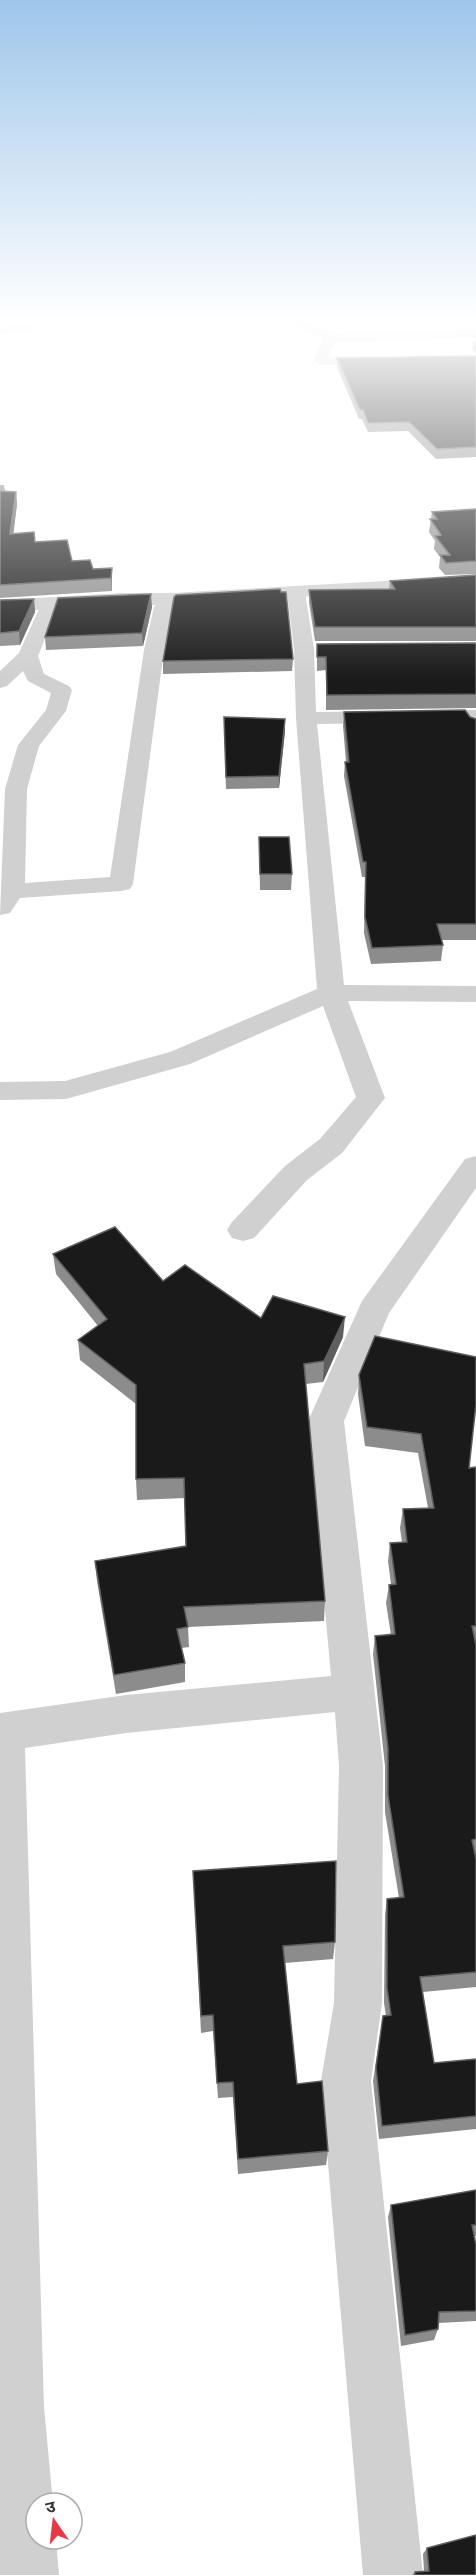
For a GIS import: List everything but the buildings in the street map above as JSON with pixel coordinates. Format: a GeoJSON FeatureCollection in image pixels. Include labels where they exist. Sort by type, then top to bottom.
{"type":"FeatureCollection","features":[{"type":"Feature","properties":{"kind":"street"},"geometry":{"type":"LineString","coordinates":[[0,606],[122,599],[171,599],[476,581]]}},
{"type":"Feature","properties":{"kind":"street"},"geometry":{"type":"LineString","coordinates":[[243,1230],[296,1173],[332,1146],[371,1098],[331,993],[306,718],[315,649],[296,592]]}},
{"type":"Feature","properties":{"kind":"street"},"geometry":{"type":"LineString","coordinates":[[28,656],[35,677],[62,690],[56,711],[29,745],[16,789],[4,898],[122,884],[154,650],[163,607],[171,599]]}},
{"type":"Feature","properties":{"kind":"street"},"geometry":{"type":"LineString","coordinates":[[0,682],[28,656],[51,602]]}},
{"type":"Feature","properties":{"kind":"street"},"geometry":{"type":"LineString","coordinates":[[306,718],[474,716],[476,725]]}},
{"type":"Feature","properties":{"kind":"street"},"geometry":{"type":"LineString","coordinates":[[0,1090],[66,1090],[180,1058],[331,993],[476,994]]}},
{"type":"Feature","properties":{"kind":"street"},"geometry":{"type":"LineString","coordinates":[[393,2575],[346,2081],[357,2003],[361,1766],[326,1421],[374,1309],[476,1166]]}},
{"type":"Feature","properties":{"kind":"street"},"geometry":{"type":"LineString","coordinates":[[29,2575],[16,2407],[1,1732],[126,1714],[353,1692]]}}]}
